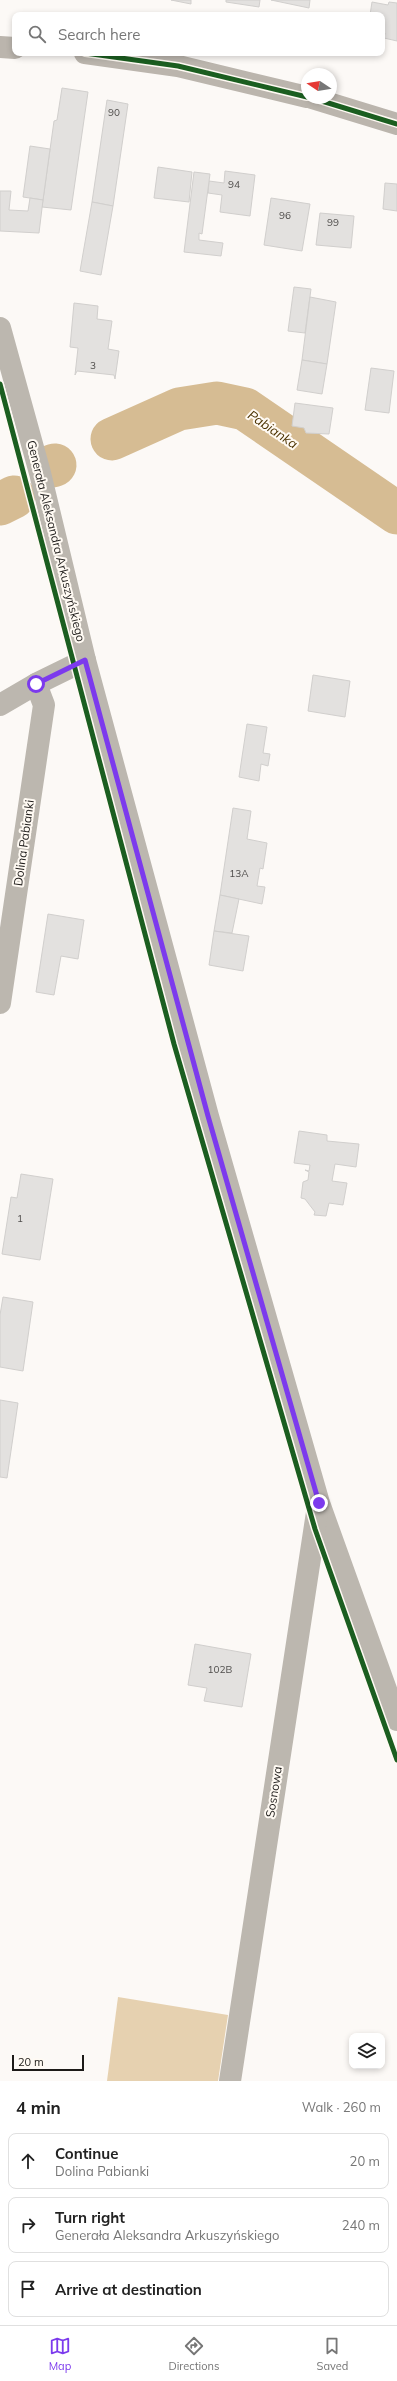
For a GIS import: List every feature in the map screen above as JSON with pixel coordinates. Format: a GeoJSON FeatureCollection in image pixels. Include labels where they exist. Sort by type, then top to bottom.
{"type":"FeatureCollection","features":[{"type":"Feature","properties":{"kind":"main road"},"geometry":{"type":"LineString","coordinates":[[0,47],[12,48]]}},
{"type":"Feature","properties":{"kind":"main road"},"geometry":{"type":"LineString","coordinates":[[106,56],[178,66],[301,96]]}},
{"type":"Feature","properties":{"kind":"main road"},"geometry":{"type":"LineString","coordinates":[[332,104],[397,124]]}},
{"type":"Feature","properties":{"kind":"street","name":"Generała Aleksandra Arkuszyńskiego"},"geometry":{"type":"LineString","coordinates":[[0,328],[40,473],[85,660],[208,1116],[319,1503],[397,1720]]}},
{"type":"Feature","properties":{"kind":"street"},"geometry":{"type":"LineString","coordinates":[[0,705],[36,684],[85,660]]}},
{"type":"Feature","properties":{"kind":"street","name":"Dolina Pabianki"},"geometry":{"type":"LineString","coordinates":[[0,1003],[44,705],[36,684]]}},
{"type":"Feature","properties":{"kind":"street","name":"Sosnowa"},"geometry":{"type":"LineString","coordinates":[[230,2081],[319,1503]]}},
{"type":"Feature","properties":{"kind":"shaded area"},"geometry":{"type":"Polygon","coordinates":[[[118,1997],[228,2015],[218,2081],[107,2081],[118,1997]]]}},
{"type":"Feature","properties":{"kind":"building"},"geometry":{"type":"Polygon","coordinates":[[[171,0],[191,0],[191,4],[171,0]]]}},
{"type":"Feature","properties":{"kind":"building"},"geometry":{"type":"Polygon","coordinates":[[[226,0],[260,0],[259,7],[226,2],[226,0]]]}},
{"type":"Feature","properties":{"kind":"building"},"geometry":{"type":"Polygon","coordinates":[[[271,0],[310,0],[309,8],[271,0]]]}},
{"type":"Feature","properties":{"kind":"building"},"geometry":{"type":"Polygon","coordinates":[[[372,2],[388,5],[389,2],[397,3],[397,41],[385,38],[385,12],[370,12],[372,2]]]}},
{"type":"Feature","properties":{"kind":"building"},"geometry":{"type":"Polygon","coordinates":[[[62,88],[88,92],[71,210],[42,207],[54,121],[57,120],[62,88]]]}},
{"type":"Feature","properties":{"kind":"building"},"geometry":{"type":"Polygon","coordinates":[[[107,100],[128,104],[113,206],[92,202],[107,100]]]}},
{"type":"Feature","properties":{"kind":"building"},"geometry":{"type":"Polygon","coordinates":[[[30,146],[50,149],[43,200],[23,197],[30,146]]]}},
{"type":"Feature","properties":{"kind":"building"},"geometry":{"type":"Polygon","coordinates":[[[158,167],[192,172],[189,202],[154,198],[158,167]]]}},
{"type":"Feature","properties":{"kind":"building"},"geometry":{"type":"Polygon","coordinates":[[[225,171],[255,175],[250,216],[220,212],[222,195],[208,193],[209,181],[224,183],[225,171]]]}},
{"type":"Feature","properties":{"kind":"building"},"geometry":{"type":"Polygon","coordinates":[[[194,172],[210,174],[202,234],[199,233],[199,240],[223,243],[221,256],[184,252],[194,172]]]}},
{"type":"Feature","properties":{"kind":"building"},"geometry":{"type":"Polygon","coordinates":[[[385,183],[397,184],[397,211],[383,209],[385,183]]]}},
{"type":"Feature","properties":{"kind":"building"},"geometry":{"type":"Polygon","coordinates":[[[0,191],[11,191],[9,210],[28,211],[30,198],[43,200],[39,233],[0,231],[0,191]]]}},
{"type":"Feature","properties":{"kind":"building"},"geometry":{"type":"Polygon","coordinates":[[[271,198],[310,204],[302,251],[264,245],[271,198]]]}},
{"type":"Feature","properties":{"kind":"building"},"geometry":{"type":"Polygon","coordinates":[[[92,202],[113,206],[101,275],[80,271],[92,202]]]}},
{"type":"Feature","properties":{"kind":"building"},"geometry":{"type":"Polygon","coordinates":[[[320,213],[354,216],[351,248],[316,245],[320,213]]]}},
{"type":"Feature","properties":{"kind":"building"},"geometry":{"type":"Polygon","coordinates":[[[294,287],[311,289],[305,333],[288,331],[294,287]]]}},
{"type":"Feature","properties":{"kind":"building"},"geometry":{"type":"Polygon","coordinates":[[[310,297],[336,302],[327,364],[302,360],[310,297]]]}},
{"type":"Feature","properties":{"kind":"building"},"geometry":{"type":"Polygon","coordinates":[[[74,303],[98,306],[97,319],[112,321],[108,349],[119,351],[115,379],[114,375],[77,371],[75,375],[78,348],[70,347],[74,303]]]}},
{"type":"Feature","properties":{"kind":"building"},"geometry":{"type":"Polygon","coordinates":[[[302,360],[327,364],[322,394],[297,390],[302,360]]]}},
{"type":"Feature","properties":{"kind":"building"},"geometry":{"type":"Polygon","coordinates":[[[371,368],[394,371],[389,413],[365,410],[371,368]]]}},
{"type":"Feature","properties":{"kind":"building"},"geometry":{"type":"Polygon","coordinates":[[[295,403],[333,408],[329,434],[306,433],[304,428],[292,426],[295,403]]]}},
{"type":"Feature","properties":{"kind":"building"},"geometry":{"type":"Polygon","coordinates":[[[313,675],[350,681],[345,717],[308,711],[313,675]]]}},
{"type":"Feature","properties":{"kind":"building"},"geometry":{"type":"Polygon","coordinates":[[[247,724],[267,727],[263,753],[270,754],[268,766],[261,764],[259,781],[239,777],[247,724]]]}},
{"type":"Feature","properties":{"kind":"building"},"geometry":{"type":"Polygon","coordinates":[[[233,808],[251,811],[247,839],[267,843],[263,869],[260,868],[257,886],[265,887],[262,904],[220,895],[233,808]]]}},
{"type":"Feature","properties":{"kind":"building"},"geometry":{"type":"Polygon","coordinates":[[[220,895],[239,899],[232,933],[214,931],[220,895]]]}},
{"type":"Feature","properties":{"kind":"building"},"geometry":{"type":"Polygon","coordinates":[[[48,914],[84,920],[78,959],[61,956],[54,995],[36,992],[48,914]]]}},
{"type":"Feature","properties":{"kind":"building"},"geometry":{"type":"Polygon","coordinates":[[[214,931],[249,936],[243,971],[209,965],[214,931]]]}},
{"type":"Feature","properties":{"kind":"building"},"geometry":{"type":"Polygon","coordinates":[[[299,1131],[327,1135],[327,1141],[359,1144],[356,1167],[335,1164],[332,1181],[347,1183],[343,1205],[329,1203],[326,1216],[314,1215],[315,1212],[305,1199],[301,1198],[303,1182],[308,1180],[309,1172],[305,1170],[309,1171],[310,1165],[294,1163],[299,1131]]]}},
{"type":"Feature","properties":{"kind":"building"},"geometry":{"type":"Polygon","coordinates":[[[21,1174],[53,1179],[40,1260],[2,1254],[11,1197],[17,1198],[21,1174]]]}},
{"type":"Feature","properties":{"kind":"building"},"geometry":{"type":"Polygon","coordinates":[[[3,1297],[33,1302],[23,1371],[0,1367],[0,1315],[3,1297]]]}},
{"type":"Feature","properties":{"kind":"building"},"geometry":{"type":"Polygon","coordinates":[[[0,1400],[18,1403],[7,1478],[0,1477],[0,1400]]]}},
{"type":"Feature","properties":{"kind":"building"},"geometry":{"type":"Polygon","coordinates":[[[195,1644],[251,1654],[242,1707],[204,1701],[207,1688],[188,1685],[195,1644]]]}},
{"type":"Feature","properties":{"kind":"waterway","name":"Pabianka"},"geometry":{"type":"LineString","coordinates":[[112,439],[179,409],[217,403],[245,409],[397,513]]}},
{"type":"Feature","properties":{"kind":"waterway","name":"Pabianka"},"geometry":{"type":"LineString","coordinates":[[0,504],[14,497]]}},
{"type":"Feature","properties":{"kind":"cycle path"},"geometry":{"type":"LineString","coordinates":[[106,56],[178,66],[301,96]]}},
{"type":"Feature","properties":{"kind":"cycle path"},"geometry":{"type":"LineString","coordinates":[[332,104],[397,124]]}},
{"type":"Feature","properties":{"kind":"cycle path"},"geometry":{"type":"LineString","coordinates":[[0,384],[174,1044],[315,1529],[397,1760]]}},
{"type":"Feature","properties":{"kind":"route"},"geometry":{"type":"LineString","coordinates":[[36,684],[85,660],[208,1116],[319,1503]]}}]}
